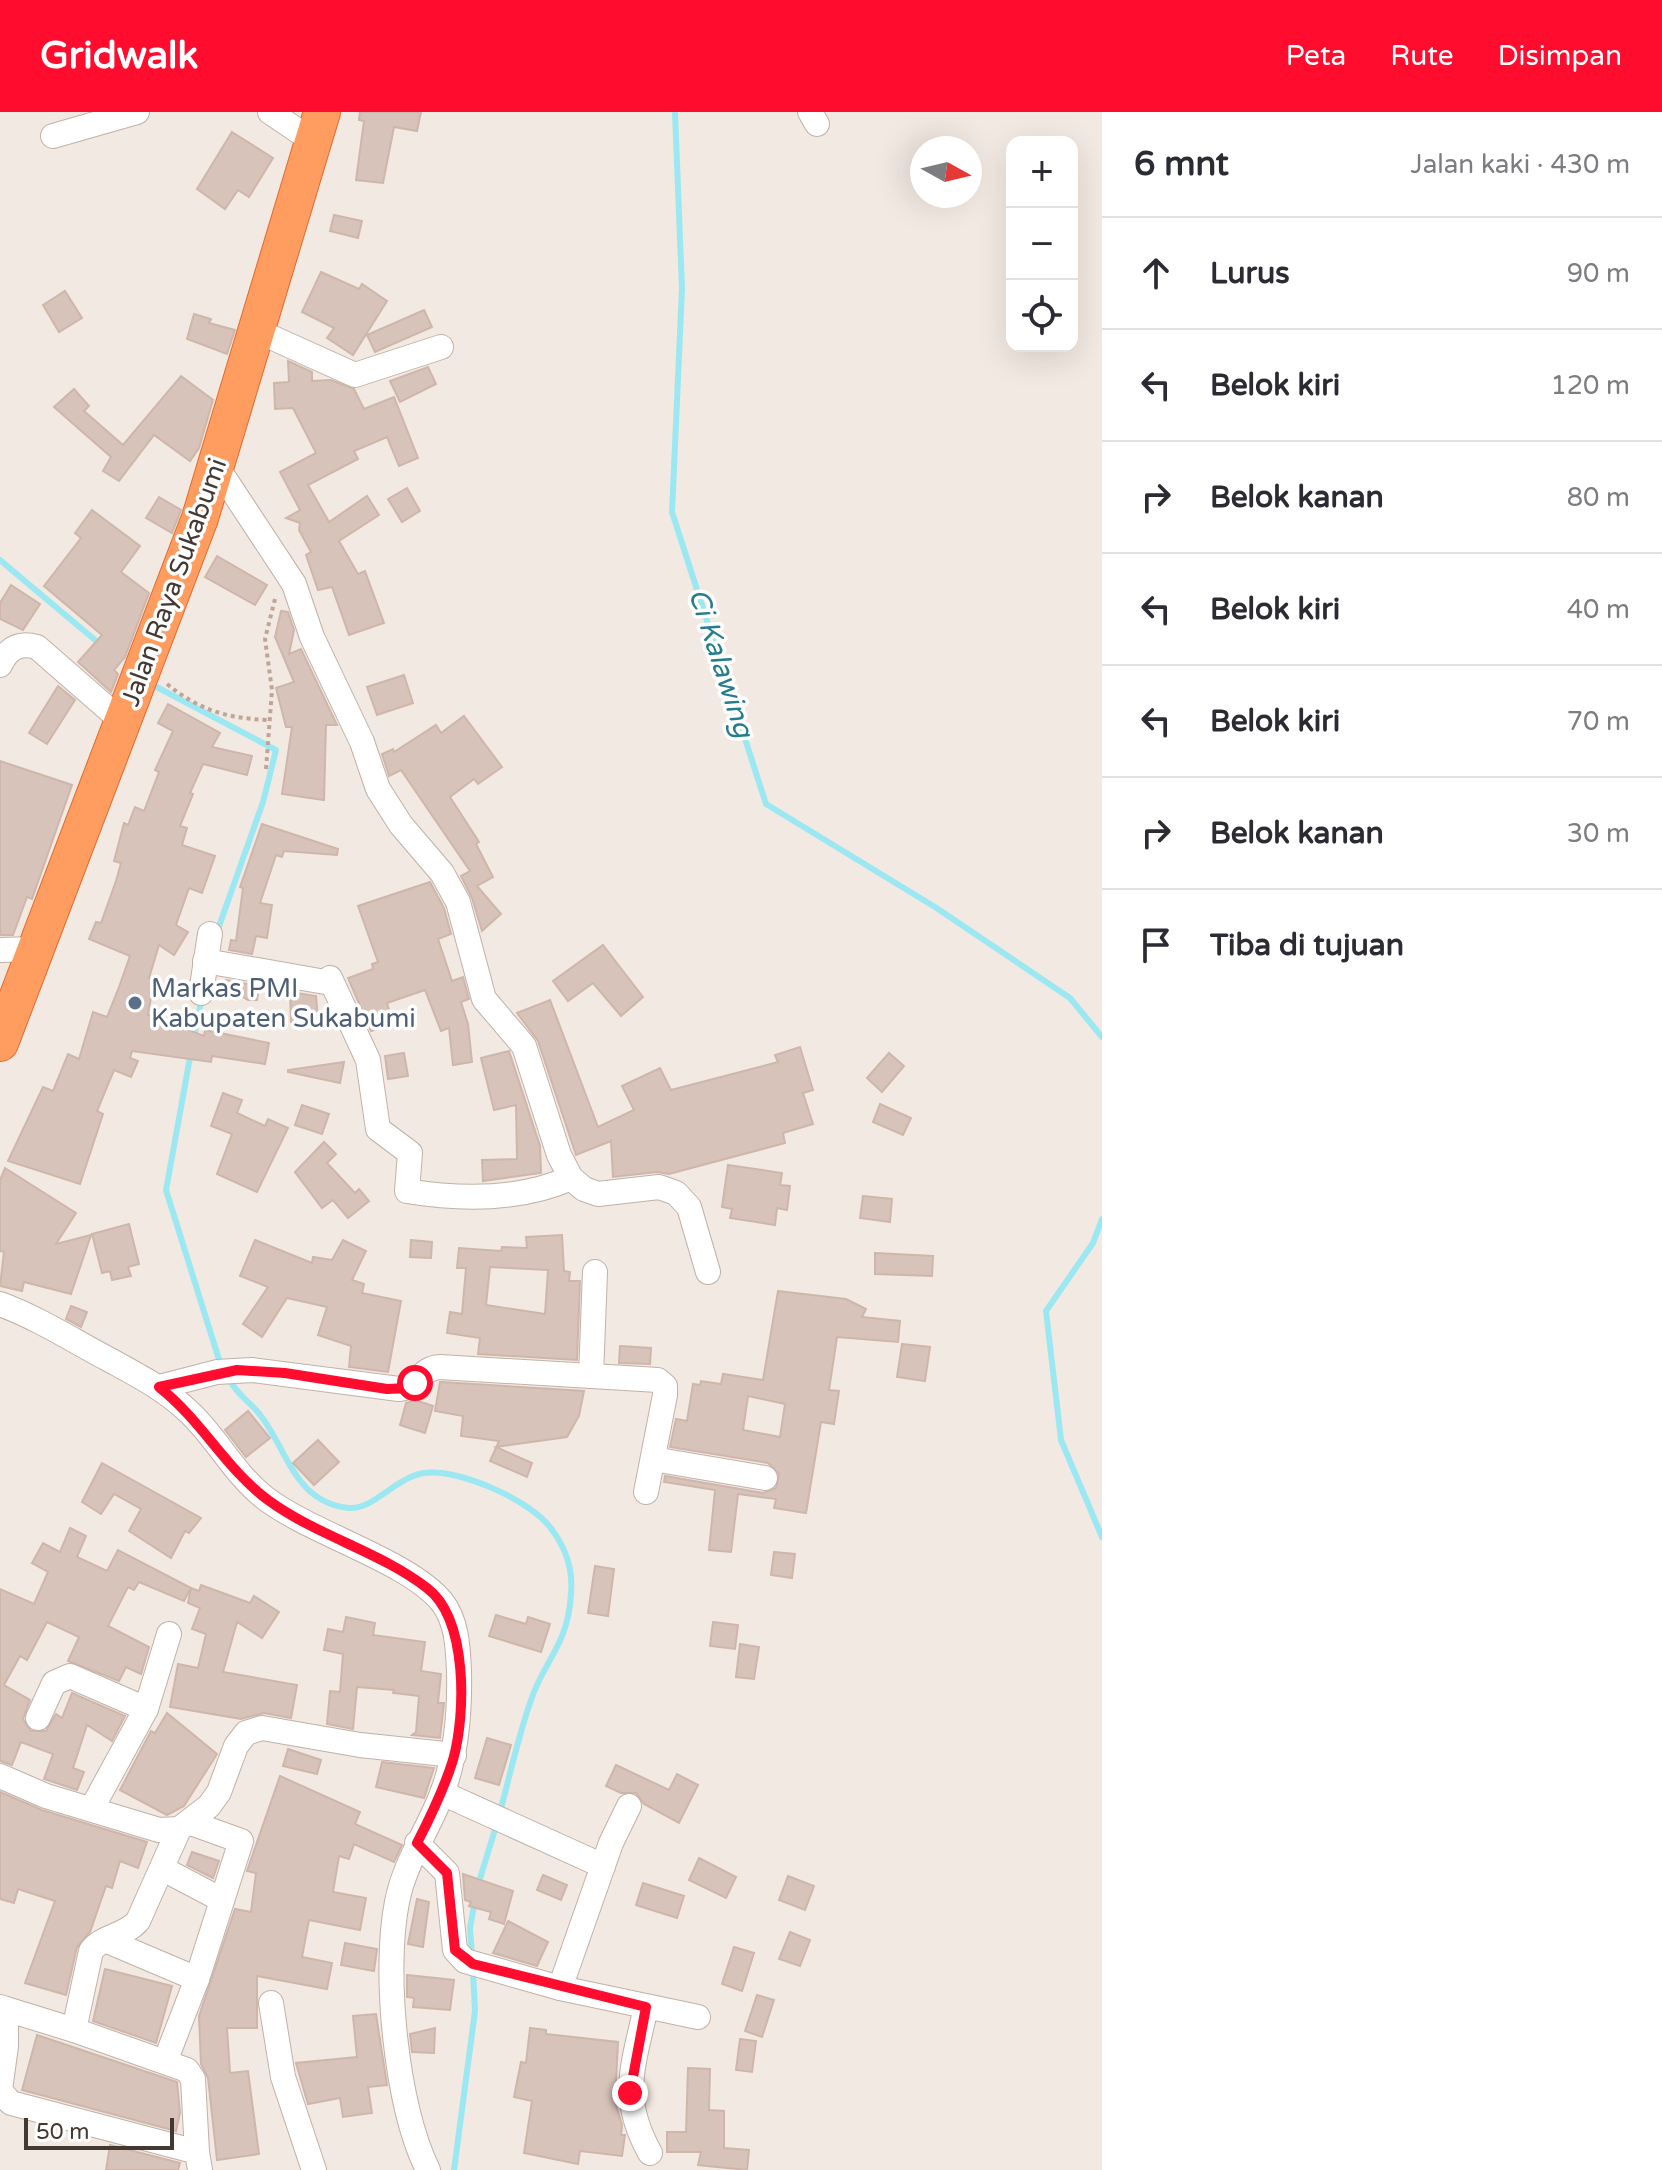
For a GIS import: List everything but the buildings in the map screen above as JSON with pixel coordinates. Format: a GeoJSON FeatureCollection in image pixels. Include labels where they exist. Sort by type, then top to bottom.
{"type":"FeatureCollection","features":[{"type":"Feature","properties":{"kind":"highway","name":"Jalan Raya Sukabumi"},"geometry":{"type":"LineString","coordinates":[[0,1043],[217,467],[318,126]]}},
{"type":"Feature","properties":{"kind":"street"},"geometry":{"type":"LineString","coordinates":[[53,136],[137,112]]}},
{"type":"Feature","properties":{"kind":"street"},"geometry":{"type":"LineString","coordinates":[[270,112],[318,126]]}},
{"type":"Feature","properties":{"kind":"street"},"geometry":{"type":"LineString","coordinates":[[255,334],[273,338],[355,375],[441,347]]}},
{"type":"Feature","properties":{"kind":"street"},"geometry":{"type":"LineString","coordinates":[[217,467],[294,584],[312,637],[362,742],[378,789],[401,825],[442,873],[458,902],[484,999],[524,1046],[559,1155],[571,1178],[584,1189],[598,1194],[659,1187],[676,1193],[689,1207],[708,1272]]}},
{"type":"Feature","properties":{"kind":"street"},"geometry":{"type":"LineString","coordinates":[[0,665],[15,647],[23,643],[37,647],[126,715]]}},
{"type":"Feature","properties":{"kind":"street"},"geometry":{"type":"LineString","coordinates":[[201,993],[210,934]]}},
{"type":"Feature","properties":{"kind":"street"},"geometry":{"type":"LineString","coordinates":[[0,950],[36,949]]}},
{"type":"Feature","properties":{"kind":"street"},"geometry":{"type":"LineString","coordinates":[[205,961],[330,980],[368,1060],[378,1129],[410,1153],[407,1191],[505,1195],[542,1191],[571,1178]]}},
{"type":"Feature","properties":{"kind":"street"},"geometry":{"type":"LineString","coordinates":[[591,1376],[595,1272]]}},
{"type":"Feature","properties":{"kind":"street"},"geometry":{"type":"LineString","coordinates":[[0,1304],[159,1387],[190,1413],[234,1467],[269,1501],[300,1521],[392,1567],[429,1589],[442,1602],[455,1631],[458,1655],[454,1755],[442,1793],[417,1843],[397,1901],[390,1976],[398,2049],[418,2144],[428,2170]]}},
{"type":"Feature","properties":{"kind":"street"},"geometry":{"type":"LineString","coordinates":[[159,1387],[237,1370],[285,1373],[387,1389],[407,1388],[426,1370],[440,1367],[663,1381],[665,1395],[646,1492]]}},
{"type":"Feature","properties":{"kind":"street"},"geometry":{"type":"LineString","coordinates":[[653,1459],[765,1478]]}},
{"type":"Feature","properties":{"kind":"street"},"geometry":{"type":"LineString","coordinates":[[92,1808],[146,1709],[169,1634]]}},
{"type":"Feature","properties":{"kind":"street"},"geometry":{"type":"LineString","coordinates":[[38,1718],[54,1683],[70,1676],[146,1709]]}},
{"type":"Feature","properties":{"kind":"street"},"geometry":{"type":"LineString","coordinates":[[74,2030],[91,1951],[105,1940],[134,1926],[185,1826],[219,1792],[236,1746],[253,1730],[272,1729],[360,1745],[454,1755]]}},
{"type":"Feature","properties":{"kind":"street"},"geometry":{"type":"LineString","coordinates":[[0,1776],[46,1796],[159,1830],[185,1826],[241,1841],[197,1979],[166,2059]]}},
{"type":"Feature","properties":{"kind":"street"},"geometry":{"type":"LineString","coordinates":[[442,1793],[603,1866]]}},
{"type":"Feature","properties":{"kind":"street"},"geometry":{"type":"LineString","coordinates":[[560,1988],[603,1866],[629,1806]]}},
{"type":"Feature","properties":{"kind":"street"},"geometry":{"type":"LineString","coordinates":[[417,1843],[447,1873],[455,1950],[460,1956],[473,1964],[560,1988],[698,2017]]}},
{"type":"Feature","properties":{"kind":"street"},"geometry":{"type":"LineString","coordinates":[[163,1869],[222,1900]]}},
{"type":"Feature","properties":{"kind":"street"},"geometry":{"type":"LineString","coordinates":[[105,1940],[197,1979]]}},
{"type":"Feature","properties":{"kind":"street"},"geometry":{"type":"LineString","coordinates":[[271,2003],[283,2077],[314,2170]]}},
{"type":"Feature","properties":{"kind":"street"},"geometry":{"type":"LineString","coordinates":[[646,2007],[630,2093],[634,2121],[650,2153]]}},
{"type":"Feature","properties":{"kind":"street"},"geometry":{"type":"LineString","coordinates":[[3,2008],[166,2059],[187,2070],[193,2079],[199,2161],[11,2103],[0,2090],[3,2008]]}},
{"type":"Feature","properties":{"kind":"path"},"geometry":{"type":"LineString","coordinates":[[266,769],[267,720],[272,690],[265,660],[269,614],[278,592],[294,584]]}},
{"type":"Feature","properties":{"kind":"path"},"geometry":{"type":"LineString","coordinates":[[146,661],[164,682],[201,709],[231,718],[267,720]]}},
{"type":"Feature","properties":{"kind":"waterway","name":"Ci Kalawing"},"geometry":{"type":"LineString","coordinates":[[675,112],[682,289],[672,512],[766,804],[935,907],[1070,998],[1102,1037]]}},
{"type":"Feature","properties":{"kind":"waterway"},"geometry":{"type":"LineString","coordinates":[[0,560],[101,645]]}},
{"type":"Feature","properties":{"kind":"waterway"},"geometry":{"type":"LineString","coordinates":[[151,684],[276,750],[263,802],[217,932]]}},
{"type":"Feature","properties":{"kind":"waterway"},"geometry":{"type":"LineString","coordinates":[[194,1037],[202,997]]}},
{"type":"Feature","properties":{"kind":"waterway"},"geometry":{"type":"LineString","coordinates":[[191,1052],[166,1190],[221,1366]]}},
{"type":"Feature","properties":{"kind":"waterway","name":"Ci Kalawing"},"geometry":{"type":"LineString","coordinates":[[1102,1219],[1093,1243],[1046,1311],[1061,1440],[1102,1537]]}},
{"type":"Feature","properties":{"kind":"waterway"},"geometry":{"type":"LineString","coordinates":[[229,1379],[267,1424],[302,1483],[314,1495],[330,1503],[358,1507],[413,1476],[439,1473],[475,1481],[513,1498],[543,1520],[558,1538],[570,1569],[569,1612],[561,1639],[531,1700],[500,1812]]}},
{"type":"Feature","properties":{"kind":"waterway"},"geometry":{"type":"LineString","coordinates":[[478,1885],[497,1823]]}},
{"type":"Feature","properties":{"kind":"waterway"},"geometry":{"type":"LineString","coordinates":[[472,1956],[470,1928],[475,1900]]}},
{"type":"Feature","properties":{"kind":"waterway"},"geometry":{"type":"LineString","coordinates":[[454,2170],[475,2011],[473,1971]]}},
{"type":"Feature","properties":{"kind":"place","name":"Markas PMI Kabupaten Sukabumi"},"geometry":{"type":"Point","coordinates":[135,1003]}},
{"type":"Feature","properties":{"kind":"route"},"geometry":{"type":"LineString","coordinates":[[415,1383],[407,1388],[387,1389],[285,1373],[237,1370],[159,1387],[190,1413],[234,1467],[269,1501],[300,1521],[392,1567],[429,1589],[442,1602],[455,1631],[458,1655],[460,1691],[454,1755],[442,1793],[417,1843],[447,1873],[455,1950],[465,1961],[473,1964],[646,2007],[630,2093]]}}]}
